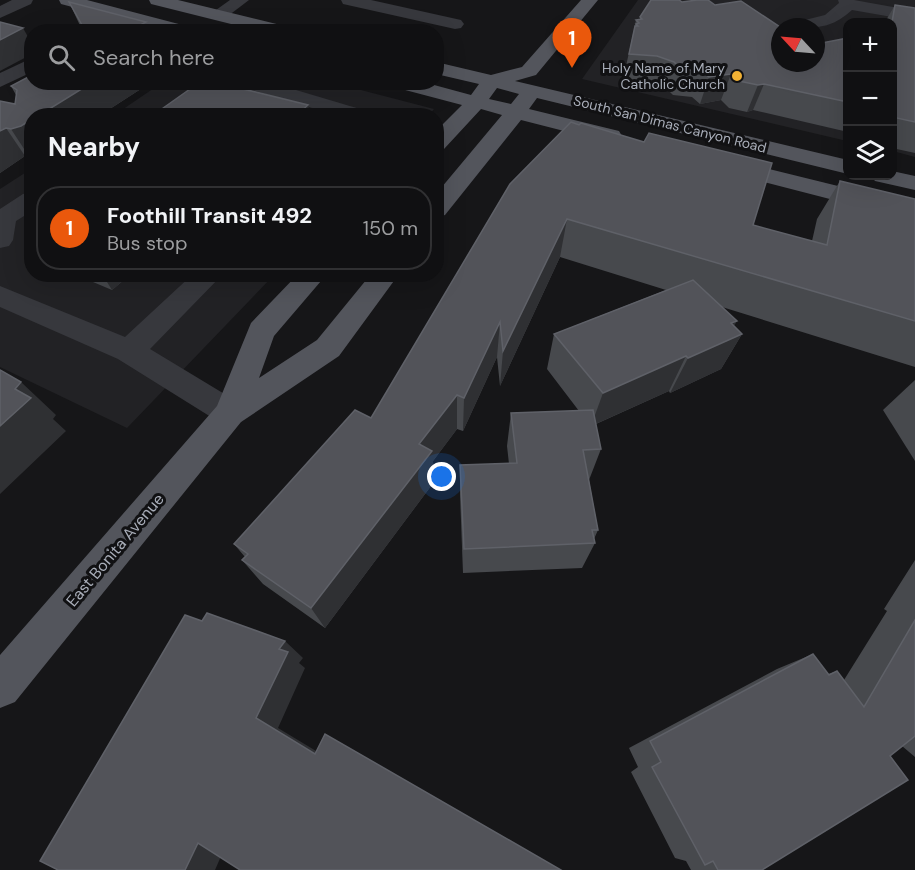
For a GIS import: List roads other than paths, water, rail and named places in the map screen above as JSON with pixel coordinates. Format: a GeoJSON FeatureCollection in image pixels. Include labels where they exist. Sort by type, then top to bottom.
{"type":"FeatureCollection","features":[{"type":"Feature","properties":{"kind":"main road"},"geometry":{"type":"LineString","coordinates":[[67,0],[158,24]]}},
{"type":"Feature","properties":{"kind":"main road"},"geometry":{"type":"LineString","coordinates":[[157,0],[252,24]]}},
{"type":"Feature","properties":{"kind":"main road"},"geometry":{"type":"LineString","coordinates":[[444,200],[516,112],[530,81],[590,0]]}},
{"type":"Feature","properties":{"kind":"main road","name":"South San Dimas Canyon Road"},"geometry":{"type":"LineString","coordinates":[[444,70],[492,81],[530,81],[843,166]]}},
{"type":"Feature","properties":{"kind":"main road"},"geometry":{"type":"LineString","coordinates":[[444,136],[476,102],[492,81]]}},
{"type":"Feature","properties":{"kind":"main road","name":"South San Dimas Canyon Road"},"geometry":{"type":"LineString","coordinates":[[429,90],[628,140]]}},
{"type":"Feature","properties":{"kind":"main road","name":"South San Dimas Canyon Road"},"geometry":{"type":"LineString","coordinates":[[708,160],[915,213]]}},
{"type":"Feature","properties":{"kind":"main road"},"geometry":{"type":"LineString","coordinates":[[897,179],[915,183]]}},
{"type":"Feature","properties":{"kind":"main road","name":"East Bonita Avenue"},"geometry":{"type":"LineString","coordinates":[[230,413],[261,331],[307,282]]}},
{"type":"Feature","properties":{"kind":"main road","name":"East Bonita Avenue"},"geometry":{"type":"LineString","coordinates":[[0,687],[230,413],[328,348],[380,282]]}},
{"type":"Feature","properties":{"kind":"lane"},"geometry":{"type":"LineString","coordinates":[[0,14],[25,0]]}},
{"type":"Feature","properties":{"kind":"lane"},"geometry":{"type":"LineString","coordinates":[[218,15],[242,0]]}},
{"type":"Feature","properties":{"kind":"lane"},"geometry":{"type":"LineString","coordinates":[[349,0],[455,24]]}},
{"type":"Feature","properties":{"kind":"lane"},"geometry":{"type":"LineString","coordinates":[[825,20],[831,19],[847,2],[915,16]]}},
{"type":"Feature","properties":{"kind":"lane"},"geometry":{"type":"LineString","coordinates":[[388,24],[402,12]]}},
{"type":"Feature","properties":{"kind":"lane"},"geometry":{"type":"LineString","coordinates":[[0,81],[24,68]]}},
{"type":"Feature","properties":{"kind":"lane"},"geometry":{"type":"LineString","coordinates":[[274,90],[335,108]]}},
{"type":"Feature","properties":{"kind":"lane"},"geometry":{"type":"LineString","coordinates":[[0,240],[4,218],[24,204]]}},
{"type":"Feature","properties":{"kind":"lane"},"geometry":{"type":"LineString","coordinates":[[129,351],[202,282]]}},
{"type":"Feature","properties":{"kind":"lane"},"geometry":{"type":"LineString","coordinates":[[0,296],[129,351],[230,413]]}},
{"type":"Feature","properties":{"kind":"place","name":"Foothill Transit 492"},"geometry":{"type":"Point","coordinates":[572,68]}},
{"type":"Feature","properties":{"kind":"place","name":"Holy Name of Mary Catholic Church"},"geometry":{"type":"Point","coordinates":[737,76]}}]}
